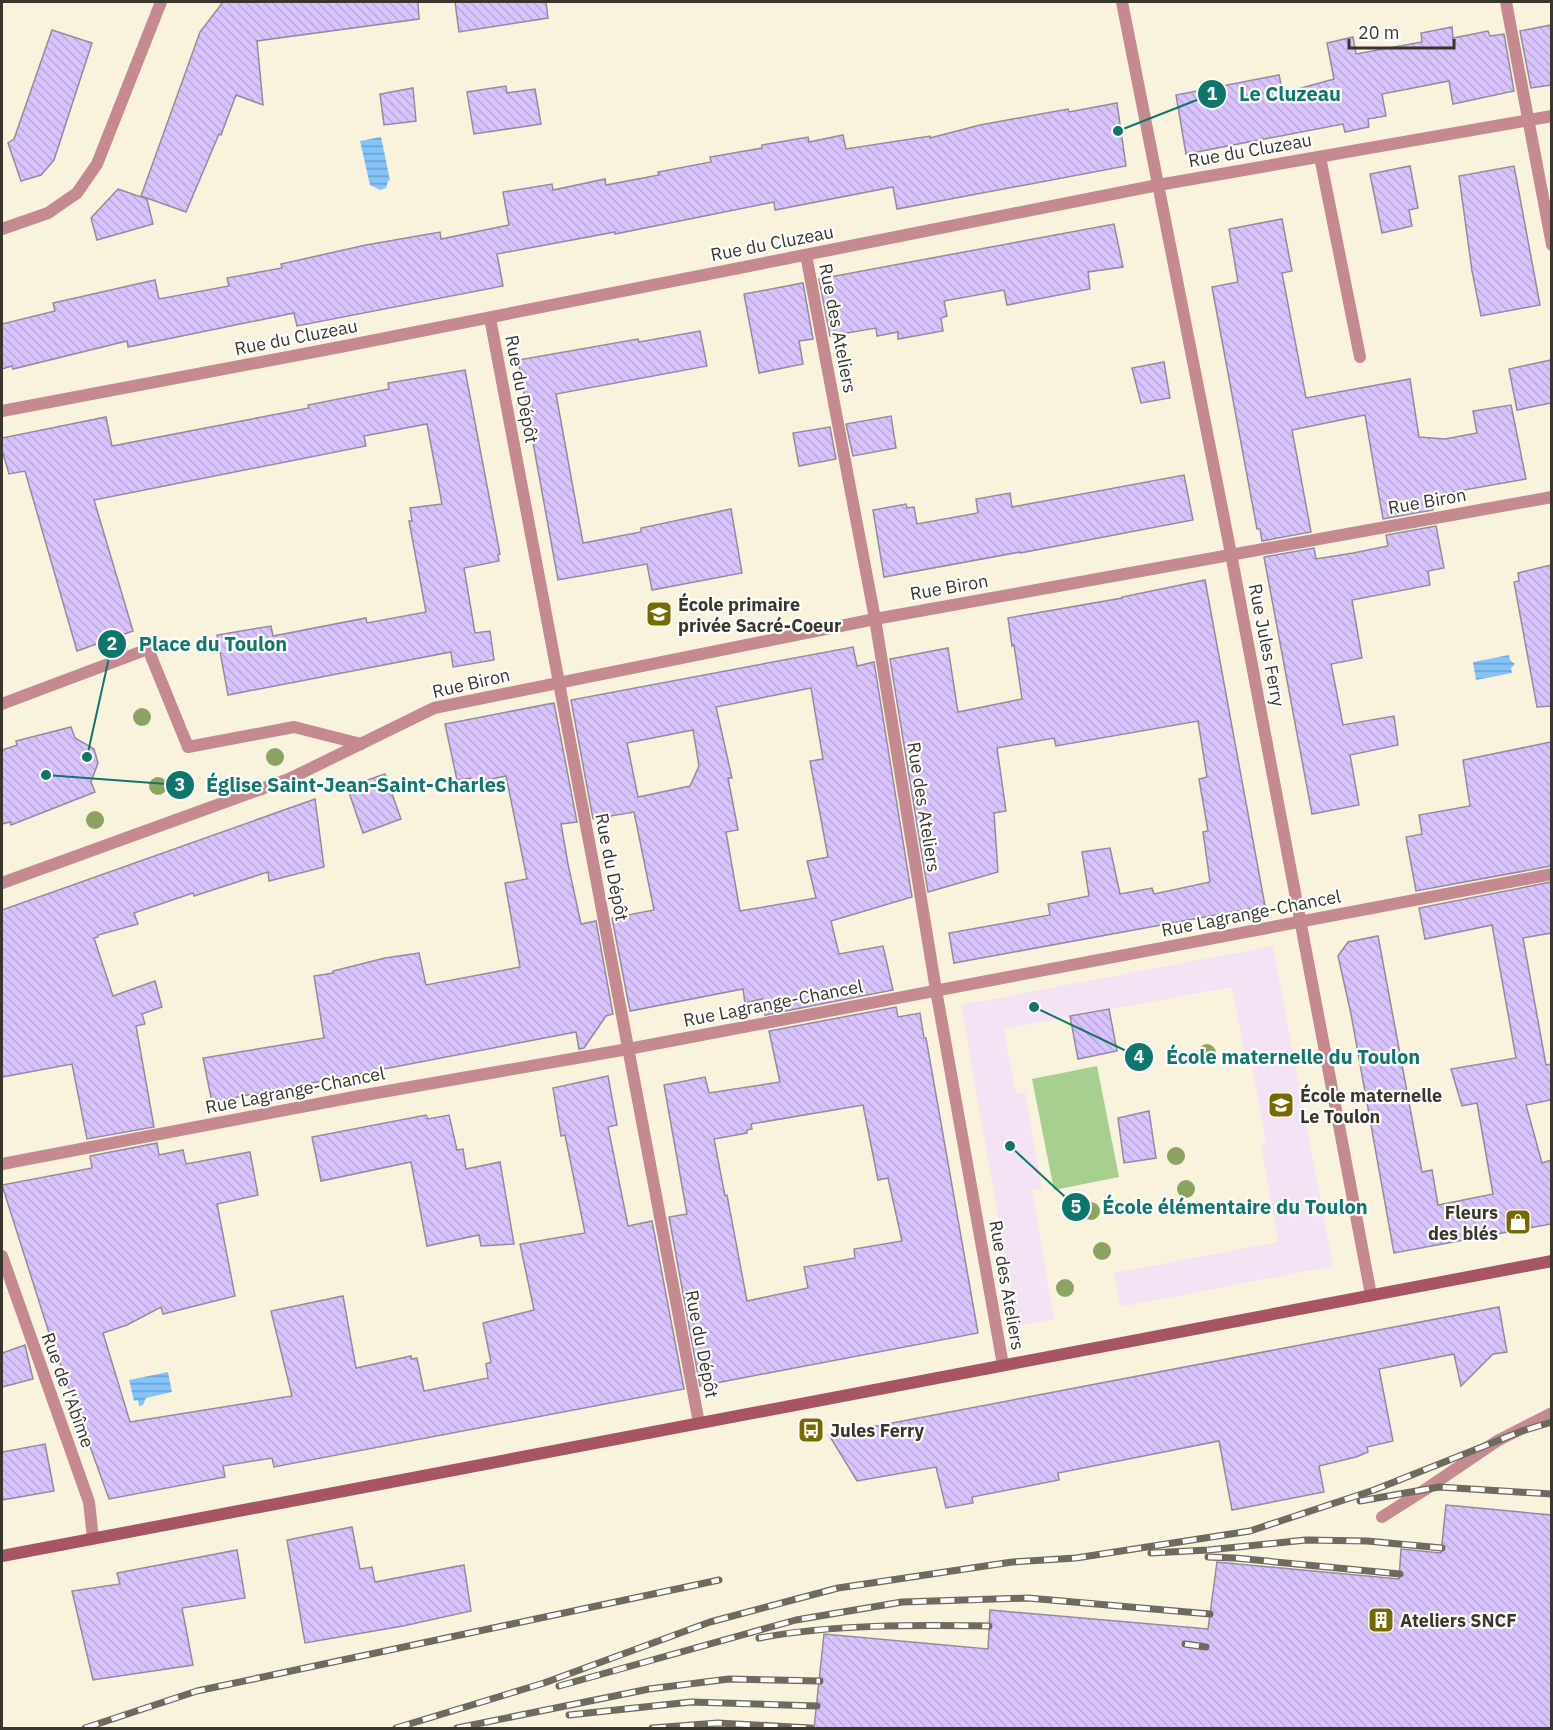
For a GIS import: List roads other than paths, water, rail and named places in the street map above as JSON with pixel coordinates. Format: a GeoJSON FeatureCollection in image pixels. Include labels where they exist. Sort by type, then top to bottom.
{"type":"FeatureCollection","features":[{"type":"Feature","properties":{"kind":"main road"},"geometry":{"type":"LineString","coordinates":[[2,1556],[1551,1261]]}},
{"type":"Feature","properties":{"kind":"street"},"geometry":{"type":"LineString","coordinates":[[2,230],[48,213],[77,193],[97,165],[161,2]]}},
{"type":"Feature","properties":{"kind":"street","name":"Rue Jules Ferry"},"geometry":{"type":"LineString","coordinates":[[1122,2],[1231,554],[1371,1295]]}},
{"type":"Feature","properties":{"kind":"street"},"geometry":{"type":"LineString","coordinates":[[1506,2],[1551,245]]}},
{"type":"Feature","properties":{"kind":"street","name":"Rue du Cluzeau"},"geometry":{"type":"LineString","coordinates":[[2,411],[490,318],[1158,185],[1551,116]]}},
{"type":"Feature","properties":{"kind":"street"},"geometry":{"type":"LineString","coordinates":[[1320,156],[1360,357]]}},
{"type":"Feature","properties":{"kind":"street","name":"Rue des Ateliers"},"geometry":{"type":"LineString","coordinates":[[806,255],[875,619],[936,990],[1003,1365]]}},
{"type":"Feature","properties":{"kind":"street","name":"Rue du Dépôt"},"geometry":{"type":"LineString","coordinates":[[490,318],[699,1423]]}},
{"type":"Feature","properties":{"kind":"street","name":"Rue Biron"},"geometry":{"type":"LineString","coordinates":[[2,883],[289,779],[434,708],[875,619],[1551,497]]}},
{"type":"Feature","properties":{"kind":"street"},"geometry":{"type":"LineString","coordinates":[[2,704],[148,649],[189,747],[294,727],[361,744]]}},
{"type":"Feature","properties":{"kind":"street","name":"Rue Lagrange-Chancel"},"geometry":{"type":"LineString","coordinates":[[2,1164],[359,1096],[628,1049],[1551,874]]}},
{"type":"Feature","properties":{"kind":"street","name":"Rue de l'Abîme"},"geometry":{"type":"LineString","coordinates":[[2,1256],[89,1502],[93,1538]]}},
{"type":"Feature","properties":{"kind":"street"},"geometry":{"type":"LineString","coordinates":[[1382,1517],[1497,1441],[1551,1413]]}},
{"type":"Feature","properties":{"kind":"water"},"geometry":{"type":"Polygon","coordinates":[[[381,137],[390,180],[386,188],[380,190],[370,185],[360,141],[381,137]]]}},
{"type":"Feature","properties":{"kind":"water"},"geometry":{"type":"Polygon","coordinates":[[[1509,655],[1510,660],[1515,664],[1511,668],[1512,673],[1476,680],[1473,662],[1509,655]]]}},
{"type":"Feature","properties":{"kind":"water"},"geometry":{"type":"Polygon","coordinates":[[[168,1372],[172,1392],[146,1398],[143,1405],[139,1406],[138,1400],[134,1401],[129,1380],[168,1372]]]}},
{"type":"Feature","properties":{"kind":"railway"},"geometry":{"type":"LineString","coordinates":[[396,1728],[544,1683],[710,1622],[838,1588],[1012,1562],[1076,1558],[1250,1531],[1374,1490],[1522,1431],[1552,1422]]}},
{"type":"Feature","properties":{"kind":"railway"},"geometry":{"type":"LineString","coordinates":[[1360,1501],[1439,1487],[1552,1494]]}},
{"type":"Feature","properties":{"kind":"railway"},"geometry":{"type":"LineString","coordinates":[[1151,1553],[1306,1540],[1367,1541],[1442,1548]]}},
{"type":"Feature","properties":{"kind":"railway"},"geometry":{"type":"LineString","coordinates":[[1208,1557],[1400,1574]]}},
{"type":"Feature","properties":{"kind":"railway"},"geometry":{"type":"LineString","coordinates":[[85,1728],[197,1691],[719,1580]]}},
{"type":"Feature","properties":{"kind":"railway"},"geometry":{"type":"LineString","coordinates":[[559,1686],[796,1620],[902,1602],[1028,1598],[1210,1614]]}},
{"type":"Feature","properties":{"kind":"railway"},"geometry":{"type":"LineString","coordinates":[[759,1638],[845,1628],[989,1626]]}},
{"type":"Feature","properties":{"kind":"railway"},"geometry":{"type":"LineString","coordinates":[[1185,1644],[1206,1647]]}},
{"type":"Feature","properties":{"kind":"railway"},"geometry":{"type":"LineString","coordinates":[[457,1728],[649,1689],[729,1679],[820,1681]]}},
{"type":"Feature","properties":{"kind":"railway"},"geometry":{"type":"LineString","coordinates":[[569,1715],[691,1702],[817,1706]]}},
{"type":"Feature","properties":{"kind":"railway"},"geometry":{"type":"LineString","coordinates":[[652,1728],[718,1723],[811,1728]]}},
{"type":"Feature","properties":{"kind":"place","name":"Le Cluzeau"},"geometry":{"type":"Point","coordinates":[1118,131]}},
{"type":"Feature","properties":{"kind":"place","name":"École primaire privée Sacré-Coeur"},"geometry":{"type":"Point","coordinates":[659,614]}},
{"type":"Feature","properties":{"kind":"place","name":"Place du Toulon"},"geometry":{"type":"Point","coordinates":[87,757]}},
{"type":"Feature","properties":{"kind":"place","name":"Église Saint-Jean-Saint-Charles"},"geometry":{"type":"Point","coordinates":[46,775]}},
{"type":"Feature","properties":{"kind":"place","name":"École maternelle du Toulon"},"geometry":{"type":"Point","coordinates":[1034,1007]}},
{"type":"Feature","properties":{"kind":"place","name":"École maternelle Le Toulon"},"geometry":{"type":"Point","coordinates":[1281,1105]}},
{"type":"Feature","properties":{"kind":"place","name":"École élémentaire du Toulon"},"geometry":{"type":"Point","coordinates":[1010,1146]}},
{"type":"Feature","properties":{"kind":"place","name":"Fleurs des blés"},"geometry":{"type":"Point","coordinates":[1518,1222]}},
{"type":"Feature","properties":{"kind":"place","name":"Jules Ferry"},"geometry":{"type":"Point","coordinates":[811,1430]}},
{"type":"Feature","properties":{"kind":"place","name":"Ateliers SNCF"},"geometry":{"type":"Point","coordinates":[1381,1620]}}]}
